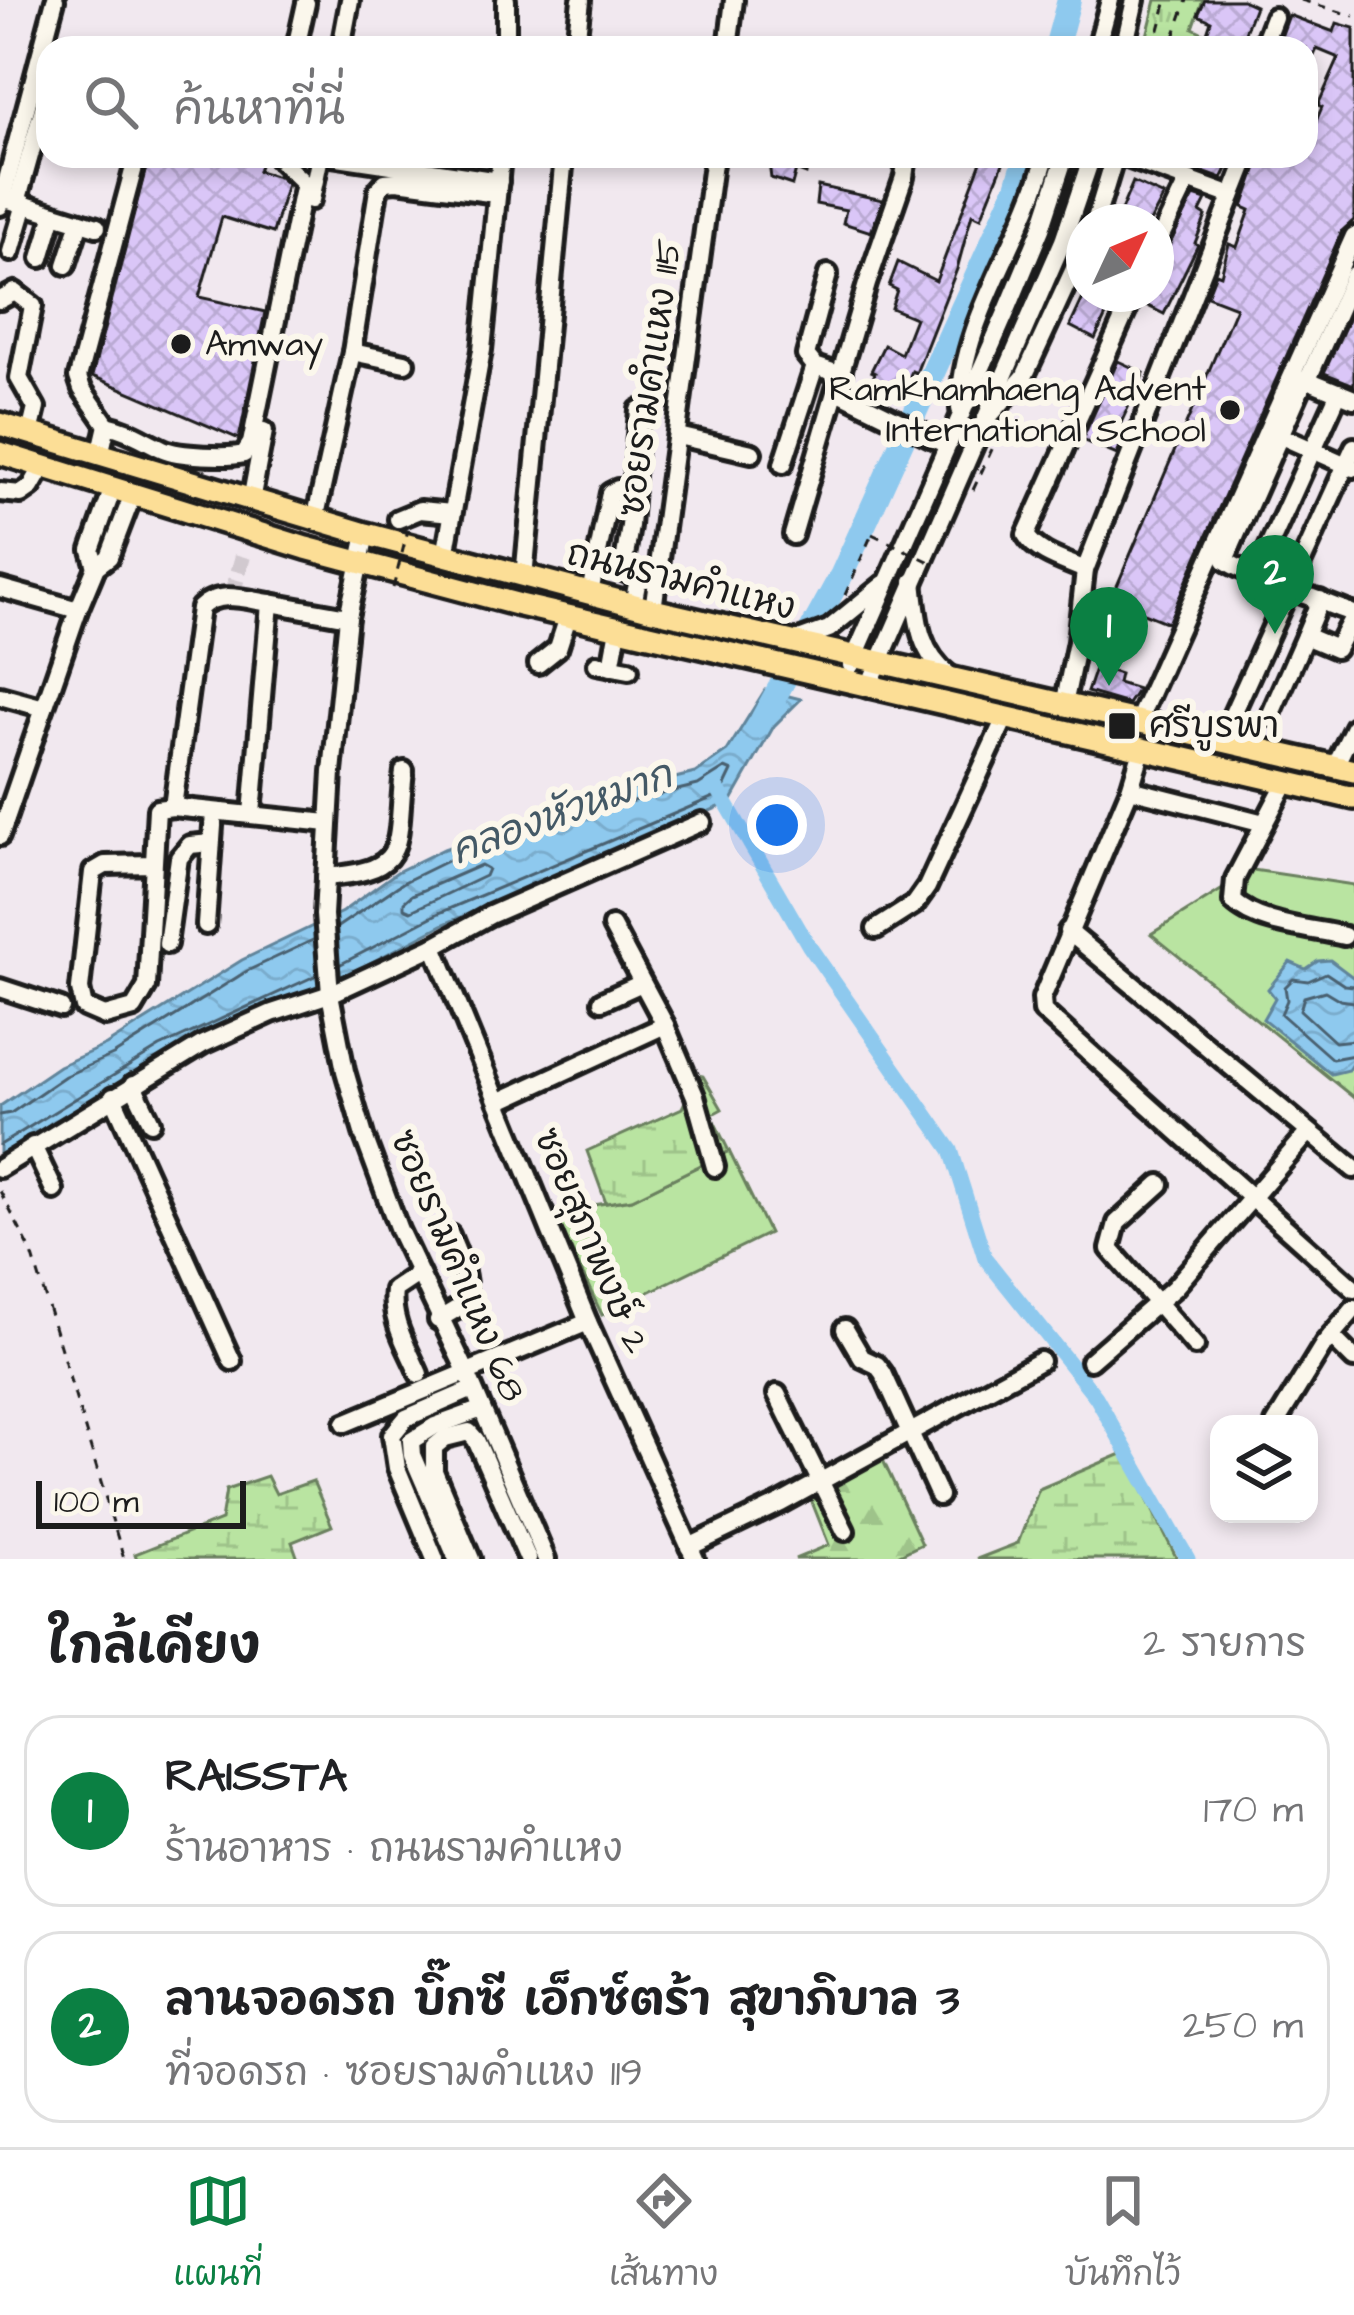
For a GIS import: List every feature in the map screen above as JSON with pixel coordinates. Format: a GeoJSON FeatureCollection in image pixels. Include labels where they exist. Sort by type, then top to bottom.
{"type":"FeatureCollection","features":[{"type":"Feature","properties":{"kind":"main road","name":"ถนนรามคำแหง"},"geometry":{"type":"LineString","coordinates":[[0,424],[524,577],[1344,769]]}},
{"type":"Feature","properties":{"kind":"main road","name":"ถนนรามคำแหง"},"geometry":{"type":"LineString","coordinates":[[0,453],[123,491],[248,540],[361,563],[809,675],[1354,798]]}},
{"type":"Feature","properties":{"kind":"street"},"geometry":{"type":"LineString","coordinates":[[47,36],[55,0]]}},
{"type":"Feature","properties":{"kind":"street"},"geometry":{"type":"LineString","coordinates":[[343,36],[350,0]]}},
{"type":"Feature","properties":{"kind":"street"},"geometry":{"type":"LineString","coordinates":[[506,0],[506,36]]}},
{"type":"Feature","properties":{"kind":"street"},"geometry":{"type":"LineString","coordinates":[[577,36],[581,0]]}},
{"type":"Feature","properties":{"kind":"street"},"geometry":{"type":"LineString","coordinates":[[730,36],[734,0]]}},
{"type":"Feature","properties":{"kind":"street"},"geometry":{"type":"LineString","coordinates":[[1100,36],[1110,0]]}},
{"type":"Feature","properties":{"kind":"street"},"geometry":{"type":"LineString","coordinates":[[1127,36],[1135,0]]}},
{"type":"Feature","properties":{"kind":"street"},"geometry":{"type":"LineString","coordinates":[[299,36],[306,3]]}},
{"type":"Feature","properties":{"kind":"street"},"geometry":{"type":"LineString","coordinates":[[1267,36],[1274,17]]}},
{"type":"Feature","properties":{"kind":"street"},"geometry":{"type":"LineString","coordinates":[[11,252],[11,202],[36,87]]}},
{"type":"Feature","properties":{"kind":"street"},"geometry":{"type":"LineString","coordinates":[[11,202],[36,127]]}},
{"type":"Feature","properties":{"kind":"street"},"geometry":{"type":"LineString","coordinates":[[134,168],[78,377],[107,425],[138,434],[171,453],[244,454],[251,443],[304,183],[288,168]]}},
{"type":"Feature","properties":{"kind":"street"},"geometry":{"type":"LineString","coordinates":[[251,500],[318,168]]}},
{"type":"Feature","properties":{"kind":"street"},"geometry":{"type":"LineString","coordinates":[[394,168],[495,187]]}},
{"type":"Feature","properties":{"kind":"street"},"geometry":{"type":"LineString","coordinates":[[445,556],[482,350],[499,168]]}},
{"type":"Feature","properties":{"kind":"street"},"geometry":{"type":"LineString","coordinates":[[524,577],[563,168]]}},
{"type":"Feature","properties":{"kind":"street","name":"ซอยรามคำแหง 115"},"geometry":{"type":"LineString","coordinates":[[643,607],[678,436],[712,168]]}},
{"type":"Feature","properties":{"kind":"street"},"geometry":{"type":"LineString","coordinates":[[794,535],[903,168]]}},
{"type":"Feature","properties":{"kind":"street"},"geometry":{"type":"LineString","coordinates":[[960,416],[966,350],[1030,208],[1042,168]]}},
{"type":"Feature","properties":{"kind":"street"},"geometry":{"type":"LineString","coordinates":[[844,682],[1008,308],[1061,168]]}},
{"type":"Feature","properties":{"kind":"street"},"geometry":{"type":"LineString","coordinates":[[868,688],[1064,241],[1088,168]]}},
{"type":"Feature","properties":{"kind":"street"},"geometry":{"type":"LineString","coordinates":[[1101,204],[1114,168]]}},
{"type":"Feature","properties":{"kind":"street"},"geometry":{"type":"LineString","coordinates":[[1153,168],[1232,196]]}},
{"type":"Feature","properties":{"kind":"street"},"geometry":{"type":"LineString","coordinates":[[1064,705],[1085,570],[1243,168]]}},
{"type":"Feature","properties":{"kind":"street"},"geometry":{"type":"LineString","coordinates":[[1174,209],[1188,180]]}},
{"type":"Feature","properties":{"kind":"street"},"geometry":{"type":"LineString","coordinates":[[316,520],[352,352],[380,186],[397,181],[495,187]]}},
{"type":"Feature","properties":{"kind":"street"},"geometry":{"type":"LineString","coordinates":[[11,202],[88,225],[66,265]]}},
{"type":"Feature","properties":{"kind":"street"},"geometry":{"type":"LineString","coordinates":[[41,258],[53,214]]}},
{"type":"Feature","properties":{"kind":"street"},"geometry":{"type":"LineString","coordinates":[[1138,721],[1354,236]]}},
{"type":"Feature","properties":{"kind":"street"},"geometry":{"type":"LineString","coordinates":[[828,274],[806,355],[879,415],[947,445]]}},
{"type":"Feature","properties":{"kind":"street"},"geometry":{"type":"LineString","coordinates":[[1305,637],[1336,649],[1354,615],[1232,567],[1225,560],[1354,275]]}},
{"type":"Feature","properties":{"kind":"street"},"geometry":{"type":"LineString","coordinates":[[981,424],[1024,377],[1066,286]]}},
{"type":"Feature","properties":{"kind":"street"},"geometry":{"type":"LineString","coordinates":[[0,300],[16,292],[33,306],[19,378]]}},
{"type":"Feature","properties":{"kind":"street"},"geometry":{"type":"LineString","coordinates":[[1085,570],[1029,542],[1026,535],[1126,312]]}},
{"type":"Feature","properties":{"kind":"street"},"geometry":{"type":"LineString","coordinates":[[352,352],[405,363]]}},
{"type":"Feature","properties":{"kind":"street"},"geometry":{"type":"LineString","coordinates":[[783,464],[814,366]]}},
{"type":"Feature","properties":{"kind":"street"},"geometry":{"type":"LineString","coordinates":[[0,371],[19,378],[36,407],[29,433]]}},
{"type":"Feature","properties":{"kind":"street"},"geometry":{"type":"LineString","coordinates":[[1257,573],[1312,450],[1346,395],[1308,379]]}},
{"type":"Feature","properties":{"kind":"street"},"geometry":{"type":"LineString","coordinates":[[623,568],[639,410]]}},
{"type":"Feature","properties":{"kind":"street"},"geometry":{"type":"LineString","coordinates":[[100,454],[107,425]]}},
{"type":"Feature","properties":{"kind":"street"},"geometry":{"type":"LineString","coordinates":[[678,436],[752,452]]}},
{"type":"Feature","properties":{"kind":"street"},"geometry":{"type":"LineString","coordinates":[[1281,436],[1350,466]]}},
{"type":"Feature","properties":{"kind":"street"},"geometry":{"type":"LineString","coordinates":[[1221,740],[1350,466],[1354,447]]}},
{"type":"Feature","properties":{"kind":"street"},"geometry":{"type":"LineString","coordinates":[[0,492],[21,494],[44,466]]}},
{"type":"Feature","properties":{"kind":"street"},"geometry":{"type":"LineString","coordinates":[[590,593],[610,493],[631,490]]}},
{"type":"Feature","properties":{"kind":"street"},"geometry":{"type":"LineString","coordinates":[[0,836],[5,804],[78,610],[96,566],[109,557],[123,491]]}},
{"type":"Feature","properties":{"kind":"street"},"geometry":{"type":"LineString","coordinates":[[403,524],[420,510],[452,513]]}},
{"type":"Feature","properties":{"kind":"street","name":"ซอยรามคำแหง 68"},"geometry":{"type":"LineString","coordinates":[[366,534],[348,617],[328,823],[324,915],[329,990],[364,1136],[418,1274],[470,1380],[546,1559]]}},
{"type":"Feature","properties":{"kind":"street"},"geometry":{"type":"LineString","coordinates":[[597,559],[634,576],[643,607]]}},
{"type":"Feature","properties":{"kind":"street"},"geometry":{"type":"LineString","coordinates":[[789,642],[829,629],[892,576]]}},
{"type":"Feature","properties":{"kind":"street"},"geometry":{"type":"LineString","coordinates":[[913,580],[924,645],[934,664],[957,680]]}},
{"type":"Feature","properties":{"kind":"street"},"geometry":{"type":"LineString","coordinates":[[0,588],[78,610]]}},
{"type":"Feature","properties":{"kind":"street"},"geometry":{"type":"LineString","coordinates":[[173,807],[200,608],[213,597],[232,596],[348,617]]}},
{"type":"Feature","properties":{"kind":"street"},"geometry":{"type":"LineString","coordinates":[[1270,716],[1320,600]]}},
{"type":"Feature","properties":{"kind":"street"},"geometry":{"type":"LineString","coordinates":[[252,814],[270,604]]}},
{"type":"Feature","properties":{"kind":"street"},"geometry":{"type":"LineString","coordinates":[[538,664],[558,648],[568,617]]}},
{"type":"Feature","properties":{"kind":"street"},"geometry":{"type":"LineString","coordinates":[[612,667],[618,629]]}},
{"type":"Feature","properties":{"kind":"street"},"geometry":{"type":"LineString","coordinates":[[0,696],[44,708]]}},
{"type":"Feature","properties":{"kind":"street"},"geometry":{"type":"LineString","coordinates":[[876,929],[897,919],[927,887],[1005,718]]}},
{"type":"Feature","properties":{"kind":"street"},"geometry":{"type":"LineString","coordinates":[[1344,769],[1354,727]]}},
{"type":"Feature","properties":{"kind":"street"},"geometry":{"type":"LineString","coordinates":[[1142,750],[1042,998],[1043,1012],[1354,1289]]}},
{"type":"Feature","properties":{"kind":"street"},"geometry":{"type":"LineString","coordinates":[[326,877],[365,874],[387,862],[395,850],[404,771]]}},
{"type":"Feature","properties":{"kind":"street"},"geometry":{"type":"LineString","coordinates":[[1286,782],[1235,878],[1233,901],[1260,915],[1344,936]]}},
{"type":"Feature","properties":{"kind":"street"},"geometry":{"type":"LineString","coordinates":[[1130,789],[1264,823]]}},
{"type":"Feature","properties":{"kind":"street"},"geometry":{"type":"LineString","coordinates":[[153,864],[105,865],[93,872],[80,989],[85,1007],[105,1016],[134,1008],[147,986],[153,864],[154,812],[173,807],[328,823]]}},
{"type":"Feature","properties":{"kind":"street"},"geometry":{"type":"LineString","coordinates":[[206,925],[214,812]]}},
{"type":"Feature","properties":{"kind":"street"},"geometry":{"type":"LineString","coordinates":[[0,1168],[203,1044],[434,946],[490,915],[702,822]]}},
{"type":"Feature","properties":{"kind":"street"},"geometry":{"type":"LineString","coordinates":[[167,944],[179,858],[190,845],[212,843]]}},
{"type":"Feature","properties":{"kind":"street"},"geometry":{"type":"LineString","coordinates":[[612,926],[690,1080],[715,1167]]}},
{"type":"Feature","properties":{"kind":"street"},"geometry":{"type":"LineString","coordinates":[[1068,931],[1354,1169]]}},
{"type":"Feature","properties":{"kind":"street","name":"ซอยสุภาพงษ์ 2"},"geometry":{"type":"LineString","coordinates":[[434,946],[588,1322],[692,1553]]}},
{"type":"Feature","properties":{"kind":"street"},"geometry":{"type":"LineString","coordinates":[[602,1001],[642,983]]}},
{"type":"Feature","properties":{"kind":"street"},"geometry":{"type":"LineString","coordinates":[[0,988],[61,1008]]}},
{"type":"Feature","properties":{"kind":"street"},"geometry":{"type":"LineString","coordinates":[[498,1102],[665,1025]]}},
{"type":"Feature","properties":{"kind":"street"},"geometry":{"type":"LineString","coordinates":[[133,1085],[151,1122]]}},
{"type":"Feature","properties":{"kind":"street"},"geometry":{"type":"LineString","coordinates":[[113,1097],[232,1360]]}},
{"type":"Feature","properties":{"kind":"street"},"geometry":{"type":"LineString","coordinates":[[1090,1361],[1157,1303],[1310,1132]]}},
{"type":"Feature","properties":{"kind":"street"},"geometry":{"type":"LineString","coordinates":[[33,1146],[54,1190]]}},
{"type":"Feature","properties":{"kind":"street"},"geometry":{"type":"LineString","coordinates":[[1160,1184],[1117,1223],[1110,1249],[1195,1346]]}},
{"type":"Feature","properties":{"kind":"street"},"geometry":{"type":"LineString","coordinates":[[438,1320],[464,1305],[467,1294],[468,1284],[450,1234]]}},
{"type":"Feature","properties":{"kind":"street"},"geometry":{"type":"LineString","coordinates":[[418,1274],[394,1290],[393,1304],[394,1318],[419,1374]]}},
{"type":"Feature","properties":{"kind":"street"},"geometry":{"type":"LineString","coordinates":[[1281,1415],[1354,1309]]}},
{"type":"Feature","properties":{"kind":"street"},"geometry":{"type":"LineString","coordinates":[[435,1559],[392,1448],[395,1427],[470,1380],[588,1322]]}},
{"type":"Feature","properties":{"kind":"street"},"geometry":{"type":"LineString","coordinates":[[845,1329],[862,1358],[877,1364],[883,1373],[939,1496]]}},
{"type":"Feature","properties":{"kind":"street"},"geometry":{"type":"LineString","coordinates":[[1331,1336],[1354,1359]]}},
{"type":"Feature","properties":{"kind":"street"},"geometry":{"type":"LineString","coordinates":[[692,1553],[1040,1360]]}},
{"type":"Feature","properties":{"kind":"street"},"geometry":{"type":"LineString","coordinates":[[345,1423],[470,1380]]}},
{"type":"Feature","properties":{"kind":"street"},"geometry":{"type":"LineString","coordinates":[[777,1394],[844,1531]]}},
{"type":"Feature","properties":{"kind":"street"},"geometry":{"type":"LineString","coordinates":[[457,1559],[412,1455],[411,1441],[482,1409]]}},
{"type":"Feature","properties":{"kind":"street"},"geometry":{"type":"LineString","coordinates":[[402,1421],[418,1435]]}},
{"type":"Feature","properties":{"kind":"street"},"geometry":{"type":"LineString","coordinates":[[471,1559],[434,1472],[434,1447],[458,1432],[469,1432],[476,1440],[528,1559]]}},
{"type":"Feature","properties":{"kind":"path"},"geometry":{"type":"LineString","coordinates":[[1157,36],[1167,0]]}},
{"type":"Feature","properties":{"kind":"path"},"geometry":{"type":"LineString","coordinates":[[1174,36],[1187,0]]}},
{"type":"Feature","properties":{"kind":"path"},"geometry":{"type":"LineString","coordinates":[[1300,0],[1354,16]]}},
{"type":"Feature","properties":{"kind":"path"},"geometry":{"type":"LineString","coordinates":[[393,588],[403,524]]}},
{"type":"Feature","properties":{"kind":"path"},"geometry":{"type":"LineString","coordinates":[[844,612],[872,534],[930,562]]}},
{"type":"Feature","properties":{"kind":"path"},"geometry":{"type":"LineString","coordinates":[[0,1191],[32,1253],[124,1559]]}},
{"type":"Feature","properties":{"kind":"green space"},"geometry":{"type":"Polygon","coordinates":[[[1156,0],[1203,0],[1193,28],[1204,36],[1147,36],[1156,0]]]}},
{"type":"Feature","properties":{"kind":"green space"},"geometry":{"type":"Polygon","coordinates":[[[1253,870],[1354,885],[1354,1098],[1151,934],[1253,870]]]}},
{"type":"Feature","properties":{"kind":"green space"},"geometry":{"type":"Polygon","coordinates":[[[698,1075],[722,1109],[711,1115],[729,1151],[632,1199],[606,1203],[587,1151],[682,1108],[698,1075]]]}},
{"type":"Feature","properties":{"kind":"green space"},"geometry":{"type":"Polygon","coordinates":[[[729,1151],[769,1233],[602,1315],[559,1224],[594,1205],[632,1199],[729,1151]]]}},
{"type":"Feature","properties":{"kind":"green space"},"geometry":{"type":"Polygon","coordinates":[[[1124,1453],[1177,1559],[977,1559],[1018,1543],[1039,1489],[1124,1453]]]}},
{"type":"Feature","properties":{"kind":"green space"},"geometry":{"type":"Polygon","coordinates":[[[882,1458],[922,1544],[891,1559],[795,1559],[829,1545],[810,1497],[882,1458]]]}},
{"type":"Feature","properties":{"kind":"green space"},"geometry":{"type":"Polygon","coordinates":[[[267,1476],[276,1494],[313,1481],[332,1526],[292,1542],[298,1559],[137,1559],[135,1554],[221,1520],[226,1490],[267,1476]]]}},
{"type":"Feature","properties":{"kind":"water"},"geometry":{"type":"Polygon","coordinates":[[[765,690],[801,699],[774,726],[731,802],[444,924],[351,973],[165,1058],[0,1158],[0,1106],[59,1066],[106,1045],[242,960],[342,912],[397,872],[444,849],[572,804],[695,773],[727,751],[765,690]]]}},
{"type":"Feature","properties":{"kind":"water"},"geometry":{"type":"Polygon","coordinates":[[[1330,960],[1354,978],[1354,1061],[1348,1070],[1331,1074],[1263,1019],[1275,998],[1268,989],[1290,962],[1306,969],[1330,960]]]}},
{"type":"Feature","properties":{"kind":"building"},"geometry":{"type":"Polygon","coordinates":[[[1205,0],[1242,0],[1255,6],[1244,36],[1206,36],[1211,21],[1198,15],[1205,0]]]}},
{"type":"Feature","properties":{"kind":"building","name":"Ramkhamhaeng Advent International School"},"geometry":{"type":"Polygon","coordinates":[[[1289,15],[1334,32],[1337,23],[1354,28],[1354,220],[1342,231],[1168,623],[1111,600],[1236,307],[1207,296],[1216,273],[1221,275],[1229,244],[1237,247],[1250,210],[1243,207],[1257,168],[1318,168],[1322,107],[1318,105],[1339,58],[1318,49],[1318,36],[1281,36],[1289,15]]]}},
{"type":"Feature","properties":{"kind":"building"},"geometry":{"type":"Polygon","coordinates":[[[146,168],[259,168],[287,184],[273,233],[222,217],[199,297],[265,312],[239,439],[92,376],[146,168]]]}},
{"type":"Feature","properties":{"kind":"building"},"geometry":{"type":"Polygon","coordinates":[[[770,168],[807,168],[806,174],[796,170],[792,185],[771,178],[770,168]]]}},
{"type":"Feature","properties":{"kind":"building"},"geometry":{"type":"Polygon","coordinates":[[[978,168],[1001,168],[981,218],[972,214],[957,269],[916,373],[912,371],[900,398],[870,387],[875,373],[871,371],[884,345],[901,354],[915,318],[891,308],[897,290],[889,286],[898,262],[936,281],[978,168]]]}},
{"type":"Feature","properties":{"kind":"building"},"geometry":{"type":"Polygon","coordinates":[[[1192,168],[1227,168],[1222,179],[1192,168]]]}},
{"type":"Feature","properties":{"kind":"building"},"geometry":{"type":"Polygon","coordinates":[[[1133,182],[1164,196],[1160,204],[1124,204],[1133,182]]]}},
{"type":"Feature","properties":{"kind":"building"},"geometry":{"type":"Polygon","coordinates":[[[818,186],[883,200],[871,232],[843,223],[846,210],[816,204],[818,186]]]}},
{"type":"Feature","properties":{"kind":"building"},"geometry":{"type":"Polygon","coordinates":[[[1194,196],[1206,200],[1200,212],[1206,216],[1198,245],[1174,294],[1174,235],[1194,196]]]}},
{"type":"Feature","properties":{"kind":"building"},"geometry":{"type":"Polygon","coordinates":[[[1354,307],[1354,385],[1324,373],[1354,307]]]}},
{"type":"Feature","properties":{"kind":"building"},"geometry":{"type":"Polygon","coordinates":[[[1077,312],[1108,312],[1095,339],[1070,326],[1077,312]]]}},
{"type":"Feature","properties":{"kind":"building"},"geometry":{"type":"Polygon","coordinates":[[[1118,361],[1144,373],[1113,440],[1121,443],[1117,455],[1082,440],[1118,361]]]}},
{"type":"Feature","properties":{"kind":"building"},"geometry":{"type":"Polygon","coordinates":[[[1096,666],[1120,674],[1118,683],[1138,689],[1128,704],[1087,692],[1096,666]]]}},
{"type":"Feature","properties":{"kind":"waterway","name":"คลองหัวหมาก"},"geometry":{"type":"LineString","coordinates":[[1059,36],[1069,0]]}},
{"type":"Feature","properties":{"kind":"waterway","name":"คลองหัวหมาก"},"geometry":{"type":"LineString","coordinates":[[763,718],[842,574],[1023,168]]}},
{"type":"Feature","properties":{"kind":"waterway"},"geometry":{"type":"LineString","coordinates":[[718,789],[809,946],[951,1150],[985,1258],[1096,1397],[1188,1559]]}},
{"type":"Feature","properties":{"kind":"tunnel"},"geometry":{"type":"LineString","coordinates":[[232,595],[245,549]]}},
{"type":"Feature","properties":{"kind":"place","name":"Amway"},"geometry":{"type":"Point","coordinates":[181,344]}},
{"type":"Feature","properties":{"kind":"place","name":"Ramkhamhaeng Advent International School"},"geometry":{"type":"Point","coordinates":[1230,410]}},
{"type":"Feature","properties":{"kind":"place","name":"ลานจอดรถ บิ๊กซี เอ็กซ์ตร้า สุขาภิบาล 3"},"geometry":{"type":"Point","coordinates":[1275,634]}},
{"type":"Feature","properties":{"kind":"place","name":"RAISSTA"},"geometry":{"type":"Point","coordinates":[1109,686]}},
{"type":"Feature","properties":{"kind":"place","name":"ศรีบูรพา"},"geometry":{"type":"Point","coordinates":[1122,726]}}]}
